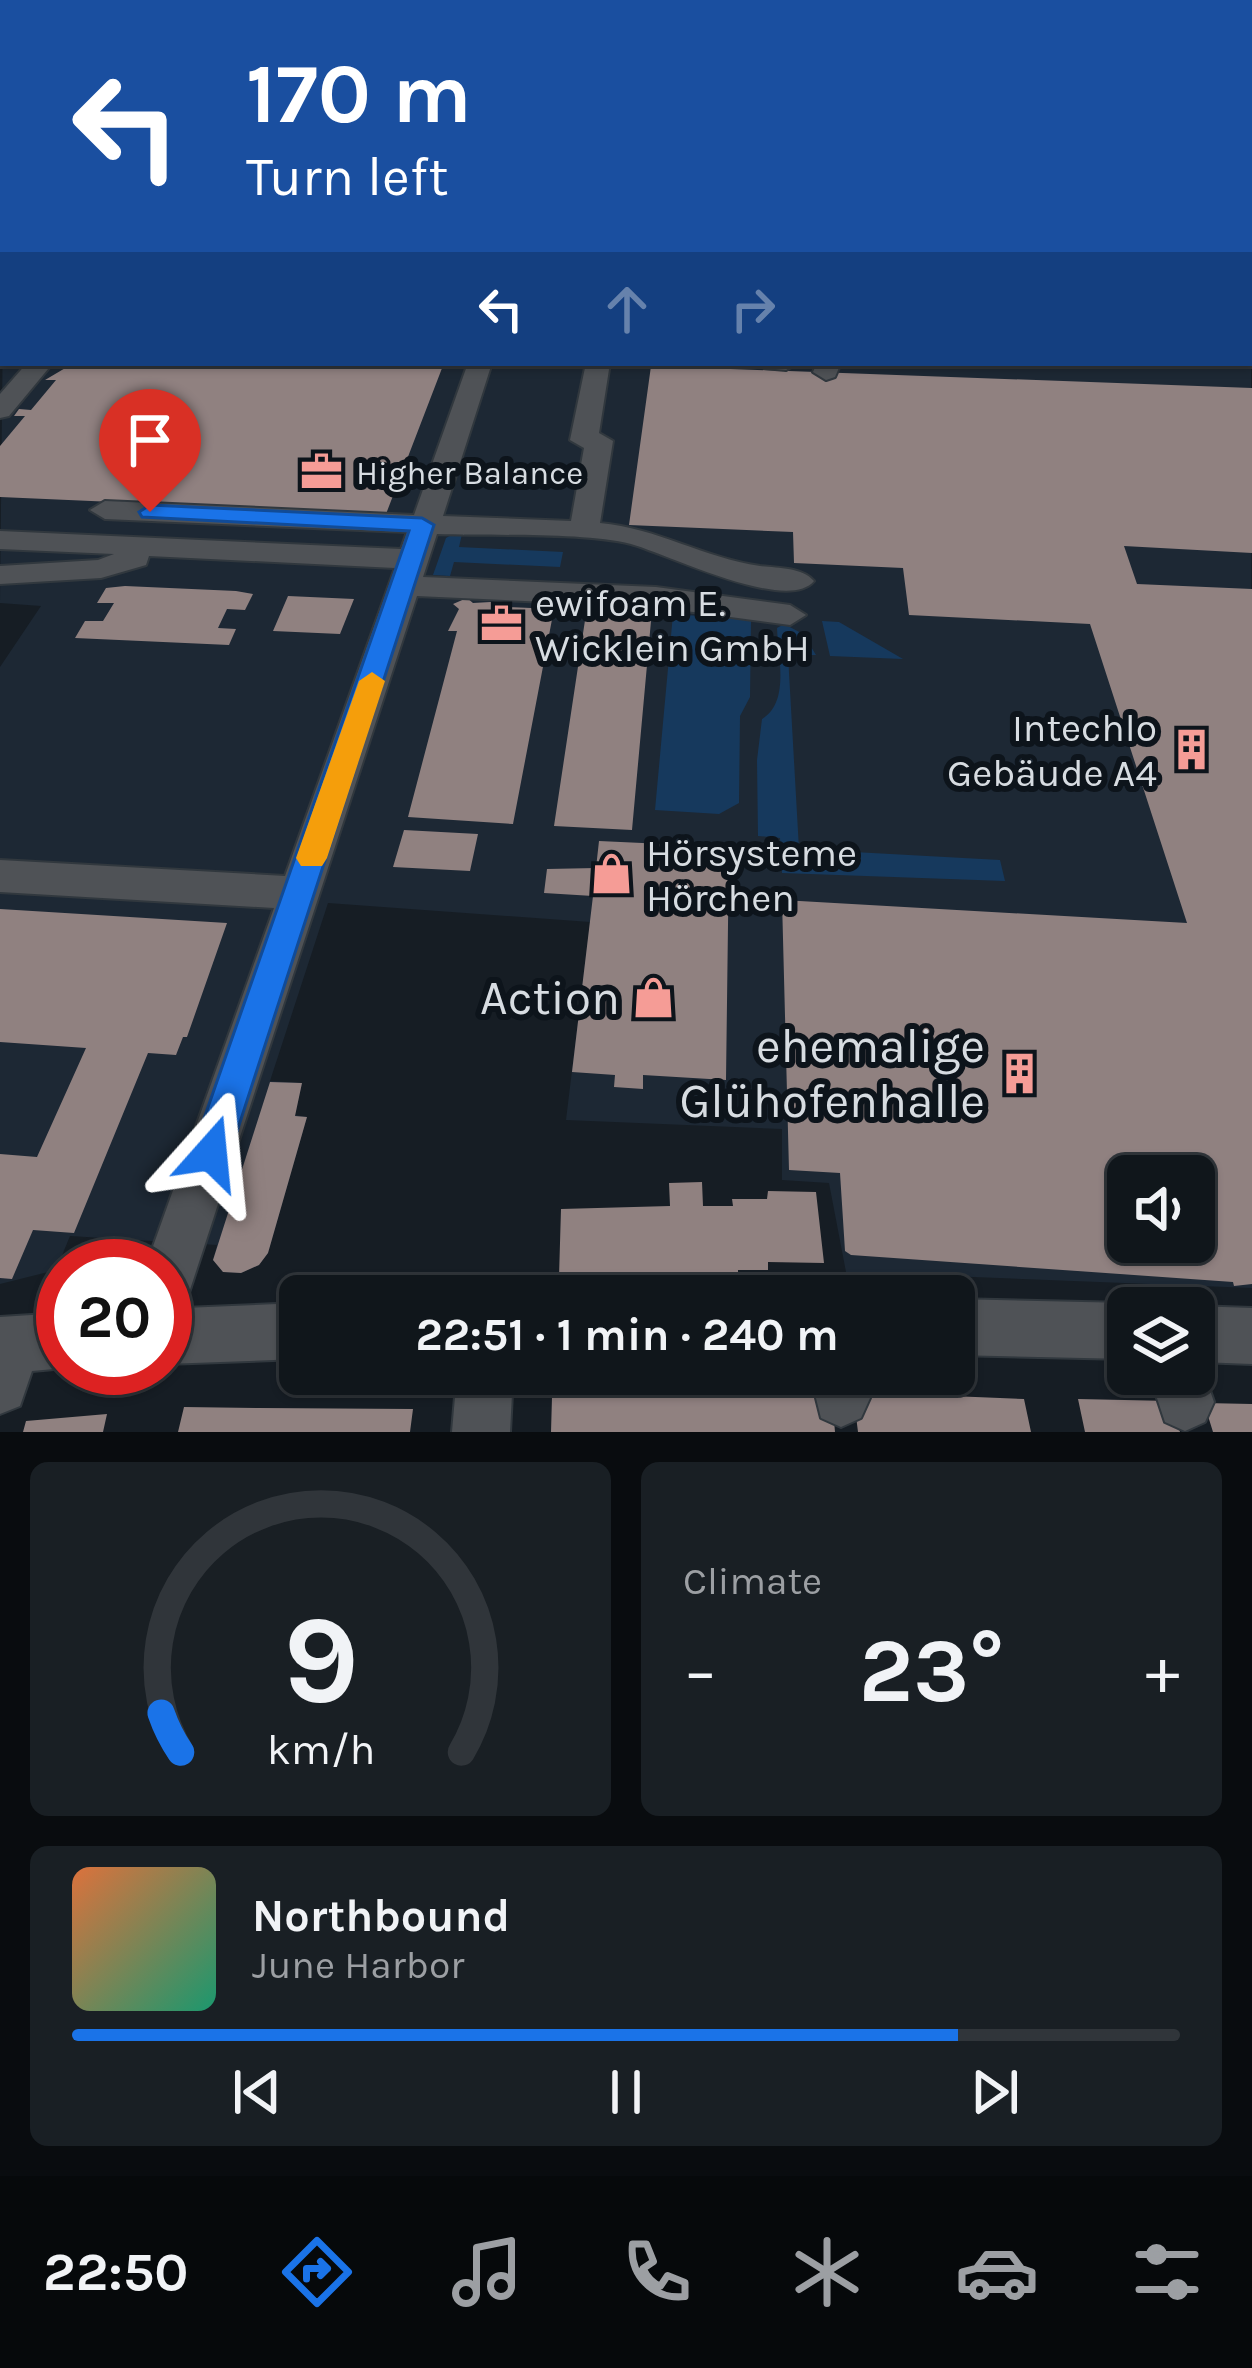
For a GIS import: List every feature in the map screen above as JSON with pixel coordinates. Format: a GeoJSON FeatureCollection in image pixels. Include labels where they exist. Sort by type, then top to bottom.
{"type":"FeatureCollection","features":[{"type":"Feature","properties":{"kind":"street"},"geometry":{"type":"LineString","coordinates":[[0,410],[37,366]]}},
{"type":"Feature","properties":{"kind":"street"},"geometry":{"type":"LineString","coordinates":[[182,1239],[479,366]]}},
{"type":"Feature","properties":{"kind":"street"},"geometry":{"type":"LineString","coordinates":[[597,366],[584,440],[598,441],[597,593]]}},
{"type":"Feature","properties":{"kind":"street"},"geometry":{"type":"LineString","coordinates":[[104,509],[413,557],[597,593],[790,615]]}},
{"type":"Feature","properties":{"kind":"street"},"geometry":{"type":"LineString","coordinates":[[0,541],[413,557],[595,531],[680,549],[723,570],[798,581]]}},
{"type":"Feature","properties":{"kind":"street"},"geometry":{"type":"LineString","coordinates":[[0,575],[101,569],[167,547]]}},
{"type":"Feature","properties":{"kind":"street"},"geometry":{"type":"LineString","coordinates":[[0,876],[299,893]]}},
{"type":"Feature","properties":{"kind":"street"},"geometry":{"type":"LineString","coordinates":[[975,1327],[1107,1331]]}},
{"type":"Feature","properties":{"kind":"street"},"geometry":{"type":"LineString","coordinates":[[192,1335],[279,1331]]}},
{"type":"Feature","properties":{"kind":"street"},"geometry":{"type":"LineString","coordinates":[[1215,1335],[1252,1336]]}},
{"type":"Feature","properties":{"kind":"street"},"geometry":{"type":"LineString","coordinates":[[481,1432],[484,1395]]}},
{"type":"Feature","properties":{"kind":"shaded area"},"geometry":{"type":"Polygon","coordinates":[[[2,366],[1251,366],[1252,1288],[846,1272],[829,1183],[782,1180],[782,1129],[566,1120],[590,922],[328,903],[270,1081],[302,1083],[295,1115],[307,1117],[268,1253],[259,1265],[241,1273],[223,1272],[213,1260],[217,1245],[192,1243],[192,1239],[70,1236],[36,1239],[36,1275],[0,1284],[0,667],[41,606],[0,603],[2,366]]]}},
{"type":"Feature","properties":{"kind":"shaded area"},"geometry":{"type":"Polygon","coordinates":[[[462,534],[459,547],[563,552],[560,567],[454,562],[450,576],[433,575],[446,538],[462,534]]]}},
{"type":"Feature","properties":{"kind":"shaded area"},"geometry":{"type":"Polygon","coordinates":[[[673,614],[751,620],[750,697],[740,716],[739,803],[719,814],[655,810],[673,614]]]}},
{"type":"Feature","properties":{"kind":"shaded area"},"geometry":{"type":"Polygon","coordinates":[[[822,621],[839,622],[903,659],[830,656],[822,621]]]}},
{"type":"Feature","properties":{"kind":"shaded area"},"geometry":{"type":"Polygon","coordinates":[[[784,624],[803,634],[816,655],[788,655],[799,849],[1000,860],[1005,881],[782,873],[780,838],[758,836],[757,760],[762,719],[771,711],[779,690],[777,628],[784,624]]]}},
{"type":"Feature","properties":{"kind":"building"},"geometry":{"type":"Polygon","coordinates":[[[443,366],[386,514],[0,497],[0,446],[25,416],[14,416],[19,409],[31,410],[56,380],[45,380],[67,367],[52,367],[443,366]]]}},
{"type":"Feature","properties":{"kind":"building"},"geometry":{"type":"Polygon","coordinates":[[[651,366],[1252,388],[1252,553],[1124,546],[1137,584],[1252,589],[1252,1284],[851,1255],[845,1251],[840,1173],[789,1170],[782,900],[1187,923],[1090,624],[909,615],[903,568],[794,563],[793,532],[629,525],[651,366]]]}},
{"type":"Feature","properties":{"kind":"building"},"geometry":{"type":"Polygon","coordinates":[[[106,588],[253,594],[245,610],[227,609],[218,628],[236,629],[229,645],[75,638],[85,621],[103,621],[114,603],[97,603],[106,588]]]}},
{"type":"Feature","properties":{"kind":"building"},"geometry":{"type":"Polygon","coordinates":[[[288,596],[354,599],[340,634],[273,631],[288,596]]]}},
{"type":"Feature","properties":{"kind":"building"},"geometry":{"type":"Polygon","coordinates":[[[467,598],[473,603],[508,601],[507,607],[554,609],[513,824],[408,817],[457,631],[448,631],[459,609],[453,604],[467,598]]]}},
{"type":"Feature","properties":{"kind":"building"},"geometry":{"type":"Polygon","coordinates":[[[587,607],[652,610],[632,830],[554,826],[587,607]]]}},
{"type":"Feature","properties":{"kind":"building"},"geometry":{"type":"Polygon","coordinates":[[[404,830],[478,834],[470,871],[393,867],[404,830]]]}},
{"type":"Feature","properties":{"kind":"building","name":"Action"},"geometry":{"type":"Polygon","coordinates":[[[599,841],[729,847],[726,1080],[643,1075],[643,1089],[614,1087],[615,1075],[572,1072],[593,896],[544,893],[547,869],[596,868],[599,841]]]}},
{"type":"Feature","properties":{"kind":"building"},"geometry":{"type":"Polygon","coordinates":[[[0,909],[227,923],[187,1037],[176,1055],[148,1053],[74,1233],[33,1230],[12,1279],[0,1278],[0,1154],[37,1157],[86,1048],[0,1042],[0,909]]]}},
{"type":"Feature","properties":{"kind":"building"},"geometry":{"type":"Polygon","coordinates":[[[270,1082],[302,1083],[295,1116],[307,1117],[268,1253],[259,1265],[241,1273],[223,1272],[213,1260],[270,1082]]]}},
{"type":"Feature","properties":{"kind":"building"},"geometry":{"type":"Polygon","coordinates":[[[702,1182],[703,1206],[733,1206],[732,1199],[767,1199],[768,1191],[816,1192],[824,1263],[768,1262],[768,1270],[738,1270],[738,1275],[559,1275],[561,1209],[670,1206],[669,1183],[702,1182]]]}},
{"type":"Feature","properties":{"kind":"building"},"geometry":{"type":"Polygon","coordinates":[[[853,1395],[1024,1399],[1031,1432],[858,1432],[853,1395]]]}},
{"type":"Feature","properties":{"kind":"building"},"geometry":{"type":"Polygon","coordinates":[[[552,1397],[832,1398],[835,1432],[551,1432],[552,1397]]]}},
{"type":"Feature","properties":{"kind":"building"},"geometry":{"type":"Polygon","coordinates":[[[1078,1399],[1171,1401],[1180,1432],[1085,1432],[1078,1399]]]}},
{"type":"Feature","properties":{"kind":"building"},"geometry":{"type":"Polygon","coordinates":[[[1204,1403],[1252,1404],[1252,1432],[1213,1432],[1204,1403]]]}},
{"type":"Feature","properties":{"kind":"building"},"geometry":{"type":"Polygon","coordinates":[[[184,1407],[413,1409],[410,1432],[178,1432],[184,1407]]]}},
{"type":"Feature","properties":{"kind":"building"},"geometry":{"type":"Polygon","coordinates":[[[107,1414],[103,1432],[23,1432],[26,1421],[107,1414]]]}},
{"type":"Feature","properties":{"kind":"slow traffic"},"geometry":{"type":"LineString","coordinates":[[311,858],[372,681]]}},
{"type":"Feature","properties":{"kind":"place","name":"Higher Balance"},"geometry":{"type":"Point","coordinates":[322,472]}},
{"type":"Feature","properties":{"kind":"place","name":"ewifoam E. Wicklein GmbH"},"geometry":{"type":"Point","coordinates":[501,624]}},
{"type":"Feature","properties":{"kind":"place","name":"Intechlo Gebäude A4"},"geometry":{"type":"Point","coordinates":[1191,749]}},
{"type":"Feature","properties":{"kind":"place","name":"Hörsysteme Hörchen"},"geometry":{"type":"Point","coordinates":[612,874]}},
{"type":"Feature","properties":{"kind":"place","name":"Action"},"geometry":{"type":"Point","coordinates":[654,997]}},
{"type":"Feature","properties":{"kind":"place","name":"ehemalige Glühofenhalle"},"geometry":{"type":"Point","coordinates":[1019,1073]}},
{"type":"Feature","properties":{"kind":"route"},"geometry":{"type":"LineString","coordinates":[[150,512],[422,525],[211,1153]]}}]}
